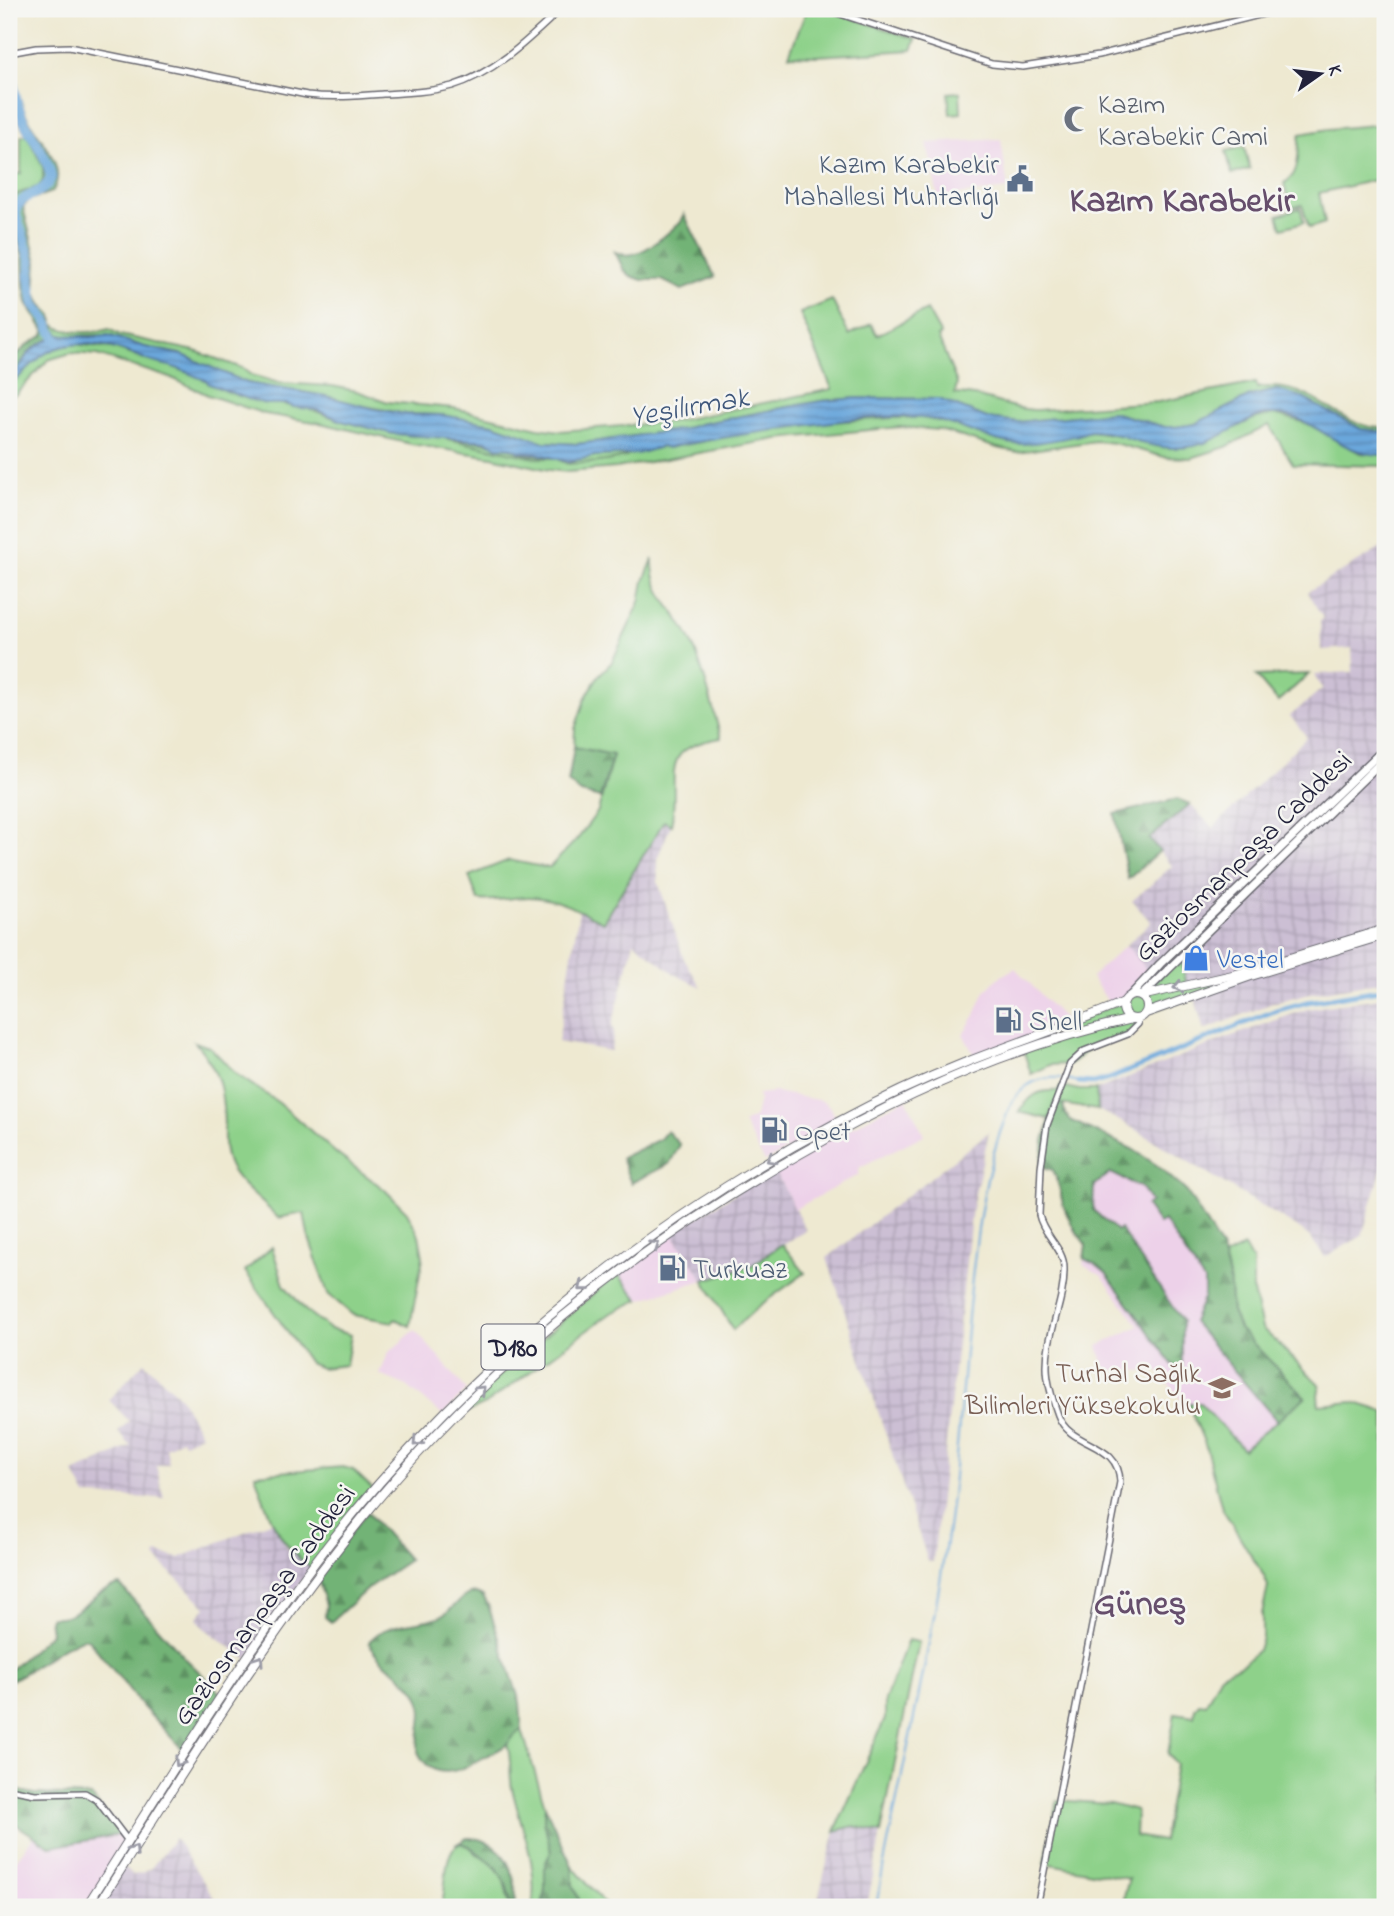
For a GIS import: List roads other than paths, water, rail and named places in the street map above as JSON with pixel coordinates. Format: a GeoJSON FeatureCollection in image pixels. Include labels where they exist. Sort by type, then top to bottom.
{"type":"FeatureCollection","features":[{"type":"Feature","properties":{"kind":"highway"},"geometry":{"type":"LineString","coordinates":[[1140,996],[1237,974],[1385,929]]}},
{"type":"Feature","properties":{"kind":"highway"},"geometry":{"type":"LineString","coordinates":[[1146,1013],[1251,976],[1385,935]]}},
{"type":"Feature","properties":{"kind":"highway","name":"Gaziosmanpaşa Caddesi"},"geometry":{"type":"LineString","coordinates":[[86,1907],[285,1603],[330,1542],[373,1490],[452,1405],[551,1315],[677,1217],[762,1164],[838,1122],[944,1072],[1127,999],[1140,996],[1147,1004],[1146,1013],[1134,1019],[1064,1035],[1023,1049],[925,1089],[841,1130],[682,1225],[548,1329],[447,1423],[372,1506],[338,1549],[262,1654],[97,1907]]}},
{"type":"Feature","properties":{"kind":"highway"},"geometry":{"type":"LineString","coordinates":[[1127,999],[1123,1011],[1134,1019]]}},
{"type":"Feature","properties":{"kind":"main road","name":"Gaziosmanpaşa Caddesi"},"geometry":{"type":"LineString","coordinates":[[1127,999],[1385,748]]}},
{"type":"Feature","properties":{"kind":"main road","name":"Gaziosmanpaşa Caddesi"},"geometry":{"type":"LineString","coordinates":[[1140,996],[1385,758]]}},
{"type":"Feature","properties":{"kind":"street"},"geometry":{"type":"LineString","coordinates":[[9,53],[54,47],[81,49],[307,95],[332,98],[384,94],[438,89],[472,78],[510,54],[561,9]]}},
{"type":"Feature","properties":{"kind":"street"},"geometry":{"type":"LineString","coordinates":[[825,9],[992,64],[1023,67],[1099,55],[1284,9]]}},
{"type":"Feature","properties":{"kind":"street"},"geometry":{"type":"LineString","coordinates":[[1038,1907],[1119,1482],[1118,1464],[1112,1457],[1063,1425],[1058,1416],[1048,1374],[1047,1360],[1063,1286],[1064,1265],[1060,1252],[1041,1224],[1039,1207],[1045,1133],[1073,1060],[1084,1051],[1128,1034],[1138,1024],[1134,1019]]}},
{"type":"Feature","properties":{"kind":"street"},"geometry":{"type":"LineString","coordinates":[[9,1789],[35,1794],[85,1793],[97,1800],[128,1841]]}},
{"type":"Feature","properties":{"kind":"water"},"geometry":{"type":"Polygon","coordinates":[[[59,335],[108,335],[183,355],[247,383],[326,396],[375,409],[406,414],[442,415],[493,424],[544,442],[577,444],[684,429],[821,401],[858,398],[939,399],[987,418],[1018,422],[1112,412],[1165,427],[1175,427],[1195,424],[1250,396],[1277,390],[1299,396],[1361,429],[1385,432],[1385,455],[1354,450],[1305,422],[1278,414],[1252,419],[1204,443],[1173,448],[1101,431],[1090,431],[1046,442],[1017,444],[933,420],[887,417],[821,423],[661,447],[637,454],[595,456],[568,462],[513,448],[497,447],[487,441],[393,434],[342,421],[317,410],[287,404],[266,404],[209,384],[206,380],[180,369],[98,345],[74,345],[50,351],[9,384],[9,375],[19,368],[31,351],[59,335]]]}},
{"type":"Feature","properties":{"kind":"waterway"},"geometry":{"type":"LineString","coordinates":[[9,26],[12,9]]}},
{"type":"Feature","properties":{"kind":"waterway"},"geometry":{"type":"LineString","coordinates":[[9,50],[18,106],[46,160],[51,177],[44,188],[23,200],[15,211],[30,259],[34,304],[45,318],[57,342]]}},
{"type":"Feature","properties":{"kind":"waterway"},"geometry":{"type":"LineString","coordinates":[[1079,1082],[1094,1083],[1109,1079],[1274,1011],[1307,1002],[1385,989]]}},
{"type":"Feature","properties":{"kind":"waterway"},"geometry":{"type":"LineString","coordinates":[[876,1907],[941,1576],[955,1473],[974,1257],[986,1183],[999,1135],[1017,1095],[1036,1081],[1061,1078]]}},
{"type":"Feature","properties":{"kind":"waterway"},"geometry":{"type":"LineString","coordinates":[[1067,1079],[1079,1082]]}},
{"type":"Feature","properties":{"kind":"place","name":"Kazım Karabekir Cami"},"geometry":{"type":"Point","coordinates":[1077,119]}},
{"type":"Feature","properties":{"kind":"place","name":"Kazım Karabekir Mahallesi Muhtarlığı"},"geometry":{"type":"Point","coordinates":[1020,179]}},
{"type":"Feature","properties":{"kind":"place","name":"Vestel"},"geometry":{"type":"Point","coordinates":[1196,958]}},
{"type":"Feature","properties":{"kind":"place","name":"Shell"},"geometry":{"type":"Point","coordinates":[1008,1020]}},
{"type":"Feature","properties":{"kind":"place","name":"Opet"},"geometry":{"type":"Point","coordinates":[774,1130]}},
{"type":"Feature","properties":{"kind":"place","name":"Turkuaz"},"geometry":{"type":"Point","coordinates":[672,1268]}},
{"type":"Feature","properties":{"kind":"place","name":"Turhal Sağlık Bilimleri Yüksekokulu"},"geometry":{"type":"Point","coordinates":[1222,1388]}},
{"type":"Feature","properties":{"kind":"district","name":"Kazım Karabekir"},"geometry":{"type":"Point","coordinates":[1182,199]}},
{"type":"Feature","properties":{"kind":"district","name":"Güneş"},"geometry":{"type":"Point","coordinates":[1140,1602]}},
{"type":"Feature","properties":{"kind":"water label","name":"Yeşilırmak"},"geometry":{"type":"Point","coordinates":[689,406]}}]}
